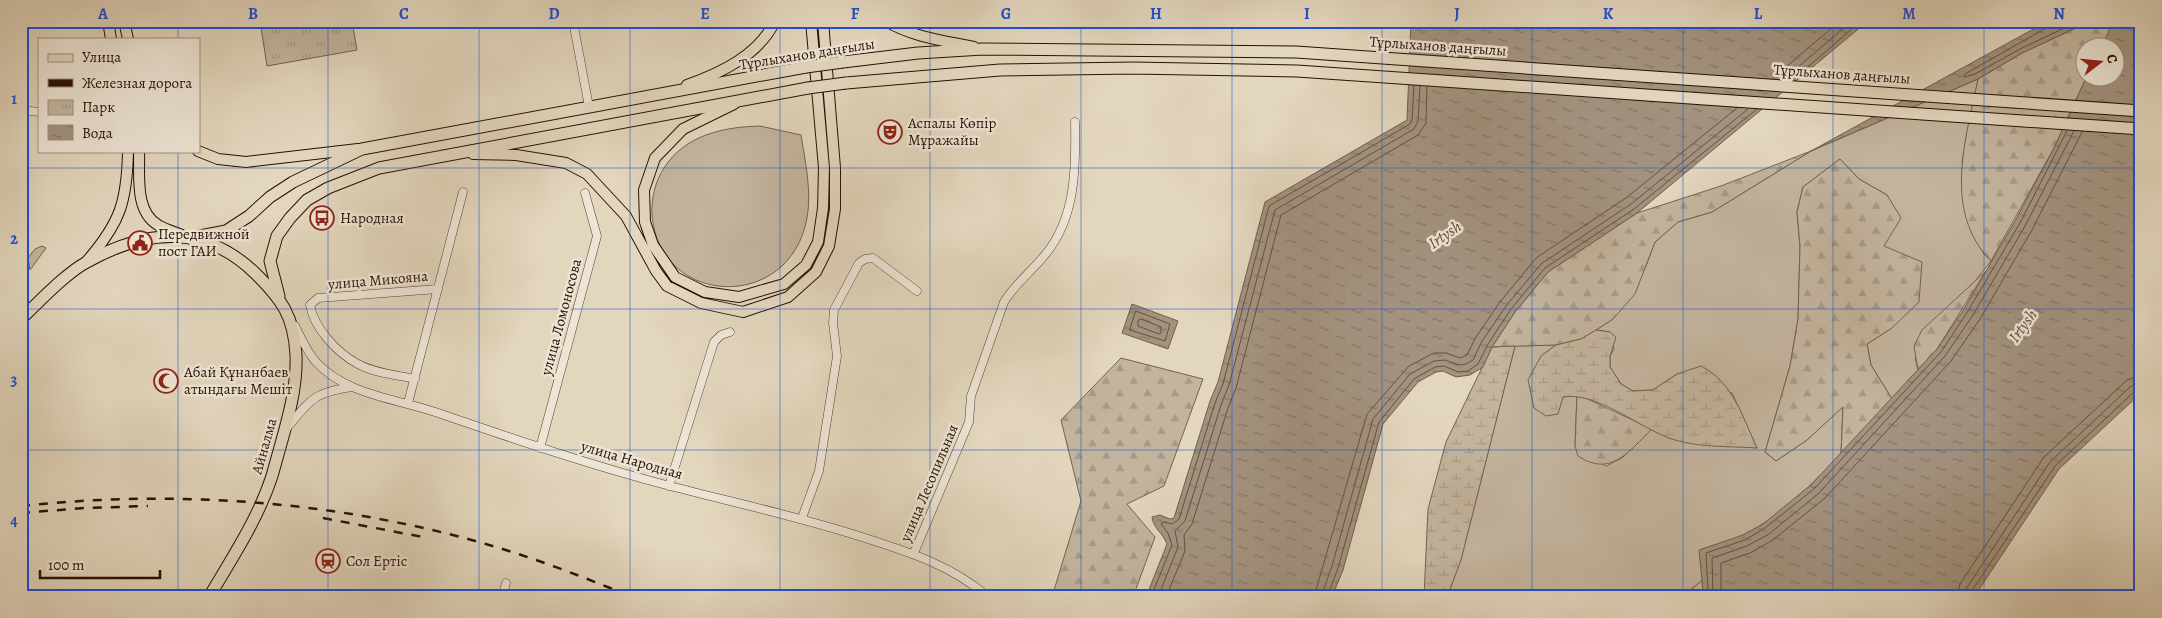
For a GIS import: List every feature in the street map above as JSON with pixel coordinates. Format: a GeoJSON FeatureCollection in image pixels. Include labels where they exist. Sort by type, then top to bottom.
{"type":"FeatureCollection","features":[{"type":"Feature","properties":{"kind":"highway","name":"Тұрлыханов даңғылы"},"geometry":{"type":"LineString","coordinates":[[191,237],[226,231],[293,182],[362,149],[806,67],[918,53],[982,49],[1334,54],[2141,111]]}},
{"type":"Feature","properties":{"kind":"highway"},"geometry":{"type":"LineString","coordinates":[[279,296],[270,261],[277,236],[307,200],[328,188],[380,168],[846,82],[1000,70],[1133,68],[1297,71],[2141,129]]}},
{"type":"Feature","properties":{"kind":"highway","name":"Айналма"},"geometry":{"type":"LineString","coordinates":[[21,319],[85,263],[140,239],[157,236],[191,237],[226,250],[246,264],[279,296],[291,320],[296,354],[295,379],[284,432],[271,478],[248,530],[209,597]]}},
{"type":"Feature","properties":{"kind":"main road"},"geometry":{"type":"LineString","coordinates":[[108,21],[111,38]]}},
{"type":"Feature","properties":{"kind":"main road"},"geometry":{"type":"LineString","coordinates":[[124,21],[128,38]]}},
{"type":"Feature","properties":{"kind":"main road"},"geometry":{"type":"LineString","coordinates":[[662,94],[707,78],[734,64],[754,49],[775,21]]}},
{"type":"Feature","properties":{"kind":"main road"},"geometry":{"type":"LineString","coordinates":[[744,100],[683,129],[655,158],[644,190],[644,222],[653,245],[675,277],[705,292],[739,297],[784,284],[806,265],[818,242],[824,208],[824,168],[811,21]]}},
{"type":"Feature","properties":{"kind":"main road"},"geometry":{"type":"LineString","coordinates":[[459,153],[516,155],[566,163],[587,174],[626,216],[656,271],[668,286],[701,303],[743,312],[788,297],[816,272],[829,246],[835,209],[835,168],[822,21]]}},
{"type":"Feature","properties":{"kind":"main road"},"geometry":{"type":"LineString","coordinates":[[886,21],[898,28],[934,39],[982,49]]}},
{"type":"Feature","properties":{"kind":"main road"},"geometry":{"type":"LineString","coordinates":[[200,152],[218,159],[246,162],[362,149]]}},
{"type":"Feature","properties":{"kind":"main road"},"geometry":{"type":"LineString","coordinates":[[85,263],[105,240],[120,214],[127,184],[128,152]]}},
{"type":"Feature","properties":{"kind":"main road"},"geometry":{"type":"LineString","coordinates":[[139,152],[140,192],[145,212],[156,225],[191,237]]}},
{"type":"Feature","properties":{"kind":"street"},"geometry":{"type":"LineString","coordinates":[[573,21],[589,107]]}},
{"type":"Feature","properties":{"kind":"street"},"geometry":{"type":"LineString","coordinates":[[21,110],[38,112]]}},
{"type":"Feature","properties":{"kind":"street","name":"улица Лесопильная"},"geometry":{"type":"LineString","coordinates":[[914,553],[969,422],[970,396],[1004,302],[1011,290],[1054,243],[1065,224],[1076,167],[1075,122]]}},
{"type":"Feature","properties":{"kind":"street"},"geometry":{"type":"LineString","coordinates":[[408,403],[463,192]]}},
{"type":"Feature","properties":{"kind":"street","name":"улица Ломоносова"},"geometry":{"type":"LineString","coordinates":[[540,448],[597,236],[585,192]]}},
{"type":"Feature","properties":{"kind":"street"},"geometry":{"type":"LineString","coordinates":[[802,518],[819,471],[832,392],[837,356],[834,310],[859,263],[865,259],[873,258],[916,291]]}},
{"type":"Feature","properties":{"kind":"street","name":"улица Микояна"},"geometry":{"type":"LineString","coordinates":[[415,379],[359,365],[341,353],[318,326],[312,315],[310,305],[318,298],[438,289]]}},
{"type":"Feature","properties":{"kind":"street","name":"улица Народная"},"geometry":{"type":"LineString","coordinates":[[291,320],[316,362],[329,374],[351,387],[408,403],[540,448],[669,486],[802,518],[914,553],[956,574],[988,597]]}},
{"type":"Feature","properties":{"kind":"street"},"geometry":{"type":"LineString","coordinates":[[669,486],[714,342],[721,335],[730,332]]}},
{"type":"Feature","properties":{"kind":"street"},"geometry":{"type":"LineString","coordinates":[[284,432],[311,399],[325,391],[351,387]]}},
{"type":"Feature","properties":{"kind":"street"},"geometry":{"type":"LineString","coordinates":[[502,597],[506,583]]}},
{"type":"Feature","properties":{"kind":"green space"},"geometry":{"type":"Polygon","coordinates":[[[260,21],[352,21],[357,50],[267,66],[260,21]]]}},
{"type":"Feature","properties":{"kind":"green space"},"geometry":{"type":"Polygon","coordinates":[[[2091,21],[2113,21],[2114,24],[2107,38],[2074,38],[2074,88],[2081,88],[2054,148],[1991,261],[1976,241],[1967,220],[1962,197],[1964,150],[1978,79],[2022,53],[2091,21]]]}},
{"type":"Feature","properties":{"kind":"green space"},"geometry":{"type":"Polygon","coordinates":[[[1978,79],[1962,162],[1983,253],[1991,261],[1915,358],[1918,370],[1892,399],[1871,365],[1867,344],[1892,328],[1884,246],[1887,195],[1859,179],[1840,159],[1803,187],[1797,212],[1800,246],[1798,319],[1790,366],[1765,452],[1776,461],[1807,440],[1843,406],[1841,454],[1819,476],[1783,509],[1756,528],[1738,537],[1700,550],[1703,580],[1681,597],[1447,597],[1461,559],[1515,346],[1556,345],[1541,356],[1563,397],[1577,394],[1575,446],[1606,466],[1622,458],[1652,429],[1669,438],[1757,448],[1732,393],[1677,374],[1653,390],[1633,391],[1621,384],[1610,367],[1610,356],[1614,349],[1610,332],[1596,330],[1613,319],[1646,266],[1655,242],[1678,222],[1712,212],[1811,151],[1978,79]]]}},
{"type":"Feature","properties":{"kind":"green space"},"geometry":{"type":"Polygon","coordinates":[[[760,126],[801,135],[809,197],[807,218],[796,249],[777,271],[752,283],[726,287],[700,281],[677,268],[660,245],[652,215],[653,197],[658,179],[673,157],[694,140],[732,128],[760,126]]]}},
{"type":"Feature","properties":{"kind":"green space"},"geometry":{"type":"Polygon","coordinates":[[[1811,151],[1712,212],[1678,222],[1655,242],[1635,294],[1613,319],[1596,330],[1581,339],[1556,345],[1492,347],[1515,312],[1548,272],[1637,213],[1721,186],[1811,151]]]}},
{"type":"Feature","properties":{"kind":"green space"},"geometry":{"type":"Polygon","coordinates":[[[1840,159],[1859,179],[1887,195],[1901,218],[1884,246],[1922,262],[1919,302],[1892,328],[1867,344],[1871,365],[1892,399],[1841,454],[1843,407],[1807,440],[1776,461],[1765,452],[1790,366],[1798,319],[1800,246],[1797,212],[1803,187],[1840,159]]]}},
{"type":"Feature","properties":{"kind":"green space"},"geometry":{"type":"Polygon","coordinates":[[[42,246],[46,248],[30,270],[28,258],[35,249],[42,246]]]}},
{"type":"Feature","properties":{"kind":"green space"},"geometry":{"type":"Polygon","coordinates":[[[1986,271],[1937,349],[1918,370],[1914,346],[1922,330],[1986,271]]]}},
{"type":"Feature","properties":{"kind":"green space"},"geometry":{"type":"Polygon","coordinates":[[[1596,330],[1610,332],[1616,337],[1610,356],[1610,367],[1621,384],[1633,391],[1653,390],[1677,374],[1701,366],[1712,373],[1721,381],[1736,402],[1757,448],[1701,445],[1679,441],[1657,433],[1603,404],[1589,399],[1563,397],[1558,414],[1546,416],[1534,408],[1528,380],[1541,356],[1556,345],[1581,339],[1596,330]]]}},
{"type":"Feature","properties":{"kind":"green space"},"geometry":{"type":"Polygon","coordinates":[[[1515,346],[1461,560],[1447,597],[1424,597],[1428,509],[1446,442],[1492,347],[1515,346]]]}},
{"type":"Feature","properties":{"kind":"green space"},"geometry":{"type":"Polygon","coordinates":[[[1121,358],[1203,379],[1164,486],[1127,504],[1155,537],[1133,597],[1052,597],[1081,501],[1061,420],[1121,358]]]}},
{"type":"Feature","properties":{"kind":"green space"},"geometry":{"type":"Polygon","coordinates":[[[1577,394],[1652,429],[1619,459],[1610,463],[1590,462],[1578,456],[1575,446],[1577,394]]]}},
{"type":"Feature","properties":{"kind":"green space"},"geometry":{"type":"Polygon","coordinates":[[[1703,580],[1703,592],[1699,597],[1681,597],[1703,580]]]}},
{"type":"Feature","properties":{"kind":"water","name":"Irtysh"},"geometry":{"type":"Polygon","coordinates":[[[1411,21],[1868,21],[1637,213],[1548,272],[1515,312],[1492,347],[1483,367],[1470,375],[1456,377],[1443,371],[1436,372],[1418,382],[1383,424],[1343,570],[1332,597],[1146,597],[1167,544],[1154,524],[1152,517],[1160,515],[1170,519],[1174,518],[1210,401],[1218,382],[1265,202],[1407,120],[1411,21]]]}},
{"type":"Feature","properties":{"kind":"water"},"geometry":{"type":"Polygon","coordinates":[[[2048,21],[2091,21],[2022,53],[1978,79],[1811,151],[2048,21]]]}},
{"type":"Feature","properties":{"kind":"water","name":"Irtysh"},"geometry":{"type":"Polygon","coordinates":[[[2113,21],[2141,21],[2141,393],[2059,469],[1974,597],[1699,597],[1703,591],[1699,550],[1743,535],[1763,524],[1812,484],[1937,349],[1964,309],[2015,221],[2054,148],[2081,88],[2124,88],[2124,38],[2106,38],[2113,21]]]}},
{"type":"Feature","properties":{"kind":"water"},"geometry":{"type":"Polygon","coordinates":[[[1132,304],[1178,321],[1168,349],[1122,333],[1132,304]]]}},
{"type":"Feature","properties":{"kind":"railway"},"geometry":{"type":"LineString","coordinates":[[21,506],[77,501],[190,499],[302,507],[358,515],[468,539],[510,551],[632,597]]}},
{"type":"Feature","properties":{"kind":"railway"},"geometry":{"type":"LineString","coordinates":[[21,513],[84,508],[148,506]]}},
{"type":"Feature","properties":{"kind":"railway"},"geometry":{"type":"LineString","coordinates":[[323,518],[428,538]]}},
{"type":"Feature","properties":{"kind":"place","name":"Аспалы Көпір Мұражайы"},"geometry":{"type":"Point","coordinates":[890,132]}},
{"type":"Feature","properties":{"kind":"place","name":"Народная"},"geometry":{"type":"Point","coordinates":[322,218]}},
{"type":"Feature","properties":{"kind":"place","name":"Передвижной пост ГАИ"},"geometry":{"type":"Point","coordinates":[140,243]}},
{"type":"Feature","properties":{"kind":"place","name":"Абай Құнанбаев атындағы Мешіт"},"geometry":{"type":"Point","coordinates":[166,381]}},
{"type":"Feature","properties":{"kind":"place","name":"Сол Ертіс"},"geometry":{"type":"Point","coordinates":[328,561]}}]}
